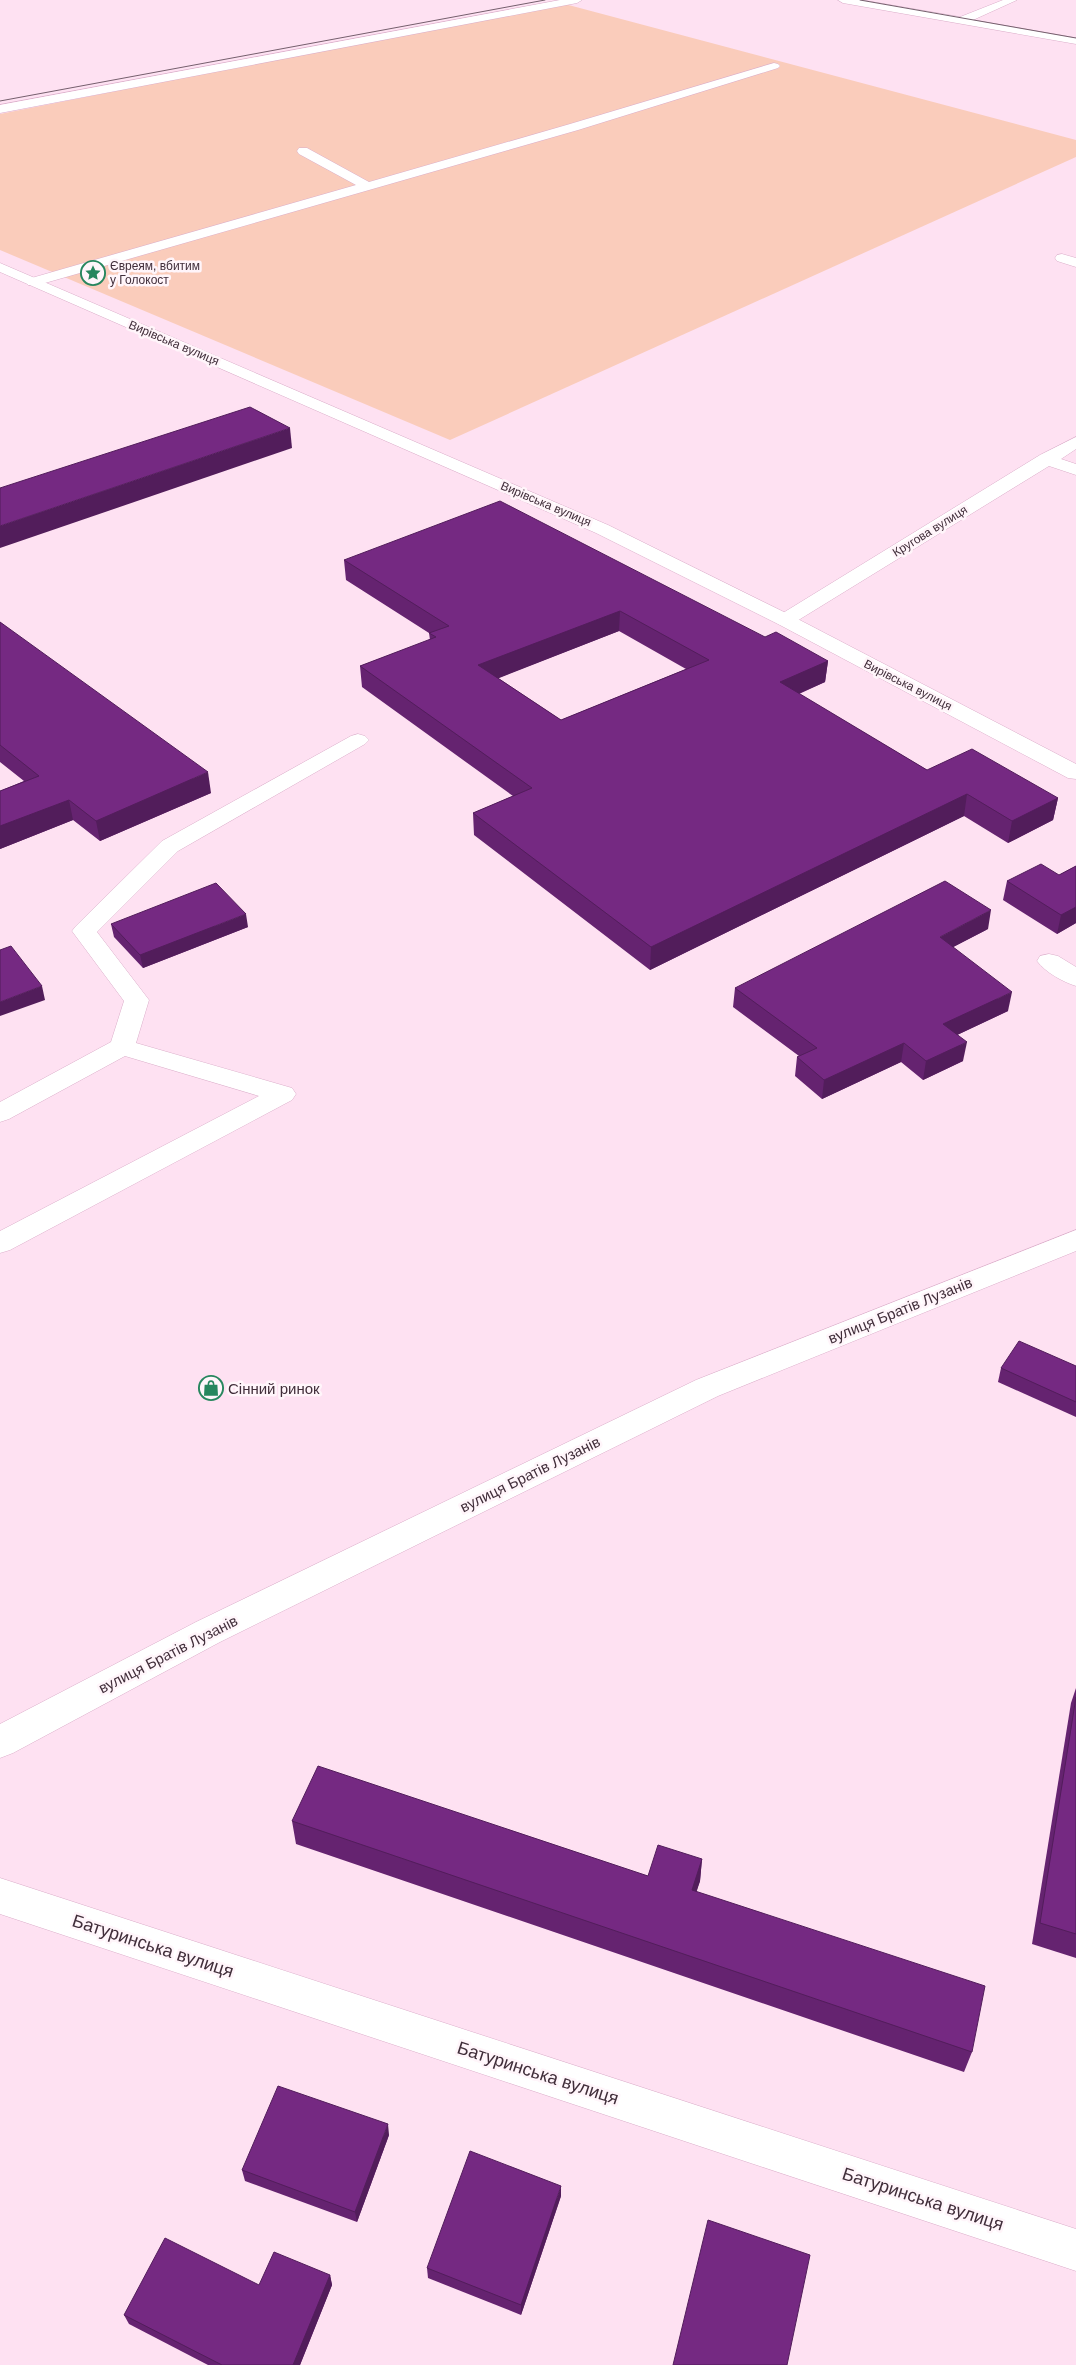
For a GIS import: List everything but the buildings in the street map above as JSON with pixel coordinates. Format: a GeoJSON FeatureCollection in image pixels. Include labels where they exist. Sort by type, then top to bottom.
{"type":"FeatureCollection","features":[{"type":"Feature","properties":{"kind":"street"},"geometry":{"type":"LineString","coordinates":[[0,109],[577,0]]}},
{"type":"Feature","properties":{"kind":"street"},"geometry":{"type":"LineString","coordinates":[[844,0],[1076,41]]}},
{"type":"Feature","properties":{"kind":"street"},"geometry":{"type":"LineString","coordinates":[[960,21],[1012,0]]}},
{"type":"Feature","properties":{"kind":"street"},"geometry":{"type":"LineString","coordinates":[[33,282],[774,66]]}},
{"type":"Feature","properties":{"kind":"street"},"geometry":{"type":"LineString","coordinates":[[303,151],[367,186]]}},
{"type":"Feature","properties":{"kind":"street","name":"Вирівська вулиця"},"geometry":{"type":"LineString","coordinates":[[0,267],[602,529],[785,620],[1076,773]]}},
{"type":"Feature","properties":{"kind":"street","name":"Кругова вулиця"},"geometry":{"type":"LineString","coordinates":[[785,620],[1076,442]]}},
{"type":"Feature","properties":{"kind":"street"},"geometry":{"type":"LineString","coordinates":[[1046,459],[1076,470]]}},
{"type":"Feature","properties":{"kind":"street"},"geometry":{"type":"LineString","coordinates":[[0,1113],[122,1047],[137,1000],[84,931],[170,846],[358,740]]}},
{"type":"Feature","properties":{"kind":"street"},"geometry":{"type":"LineString","coordinates":[[1049,961],[1076,978]]}},
{"type":"Feature","properties":{"kind":"street"},"geometry":{"type":"LineString","coordinates":[[0,1243],[283,1094],[122,1047]]}},
{"type":"Feature","properties":{"kind":"street","name":"вулиця Братів Лузанів"},"geometry":{"type":"LineString","coordinates":[[0,1742],[208,1632],[707,1388],[1076,1240]]}},
{"type":"Feature","properties":{"kind":"street","name":"Батуринська вулиця"},"geometry":{"type":"LineString","coordinates":[[0,1896],[1076,2250]]}},
{"type":"Feature","properties":{"kind":"shaded area"},"geometry":{"type":"Polygon","coordinates":[[[561,3],[1076,140],[1076,157],[450,440],[0,250],[0,114],[561,3]]]}},
{"type":"Feature","properties":{"kind":"tram line"},"geometry":{"type":"LineString","coordinates":[[0,101],[545,0]]}},
{"type":"Feature","properties":{"kind":"tram line"},"geometry":{"type":"LineString","coordinates":[[860,0],[1076,38]]}},
{"type":"Feature","properties":{"kind":"place","name":"Євреям, вбитим у Голокост"},"geometry":{"type":"Point","coordinates":[93,273]}},
{"type":"Feature","properties":{"kind":"place","name":"Сінний ринок"},"geometry":{"type":"Point","coordinates":[211,1388]}}]}
